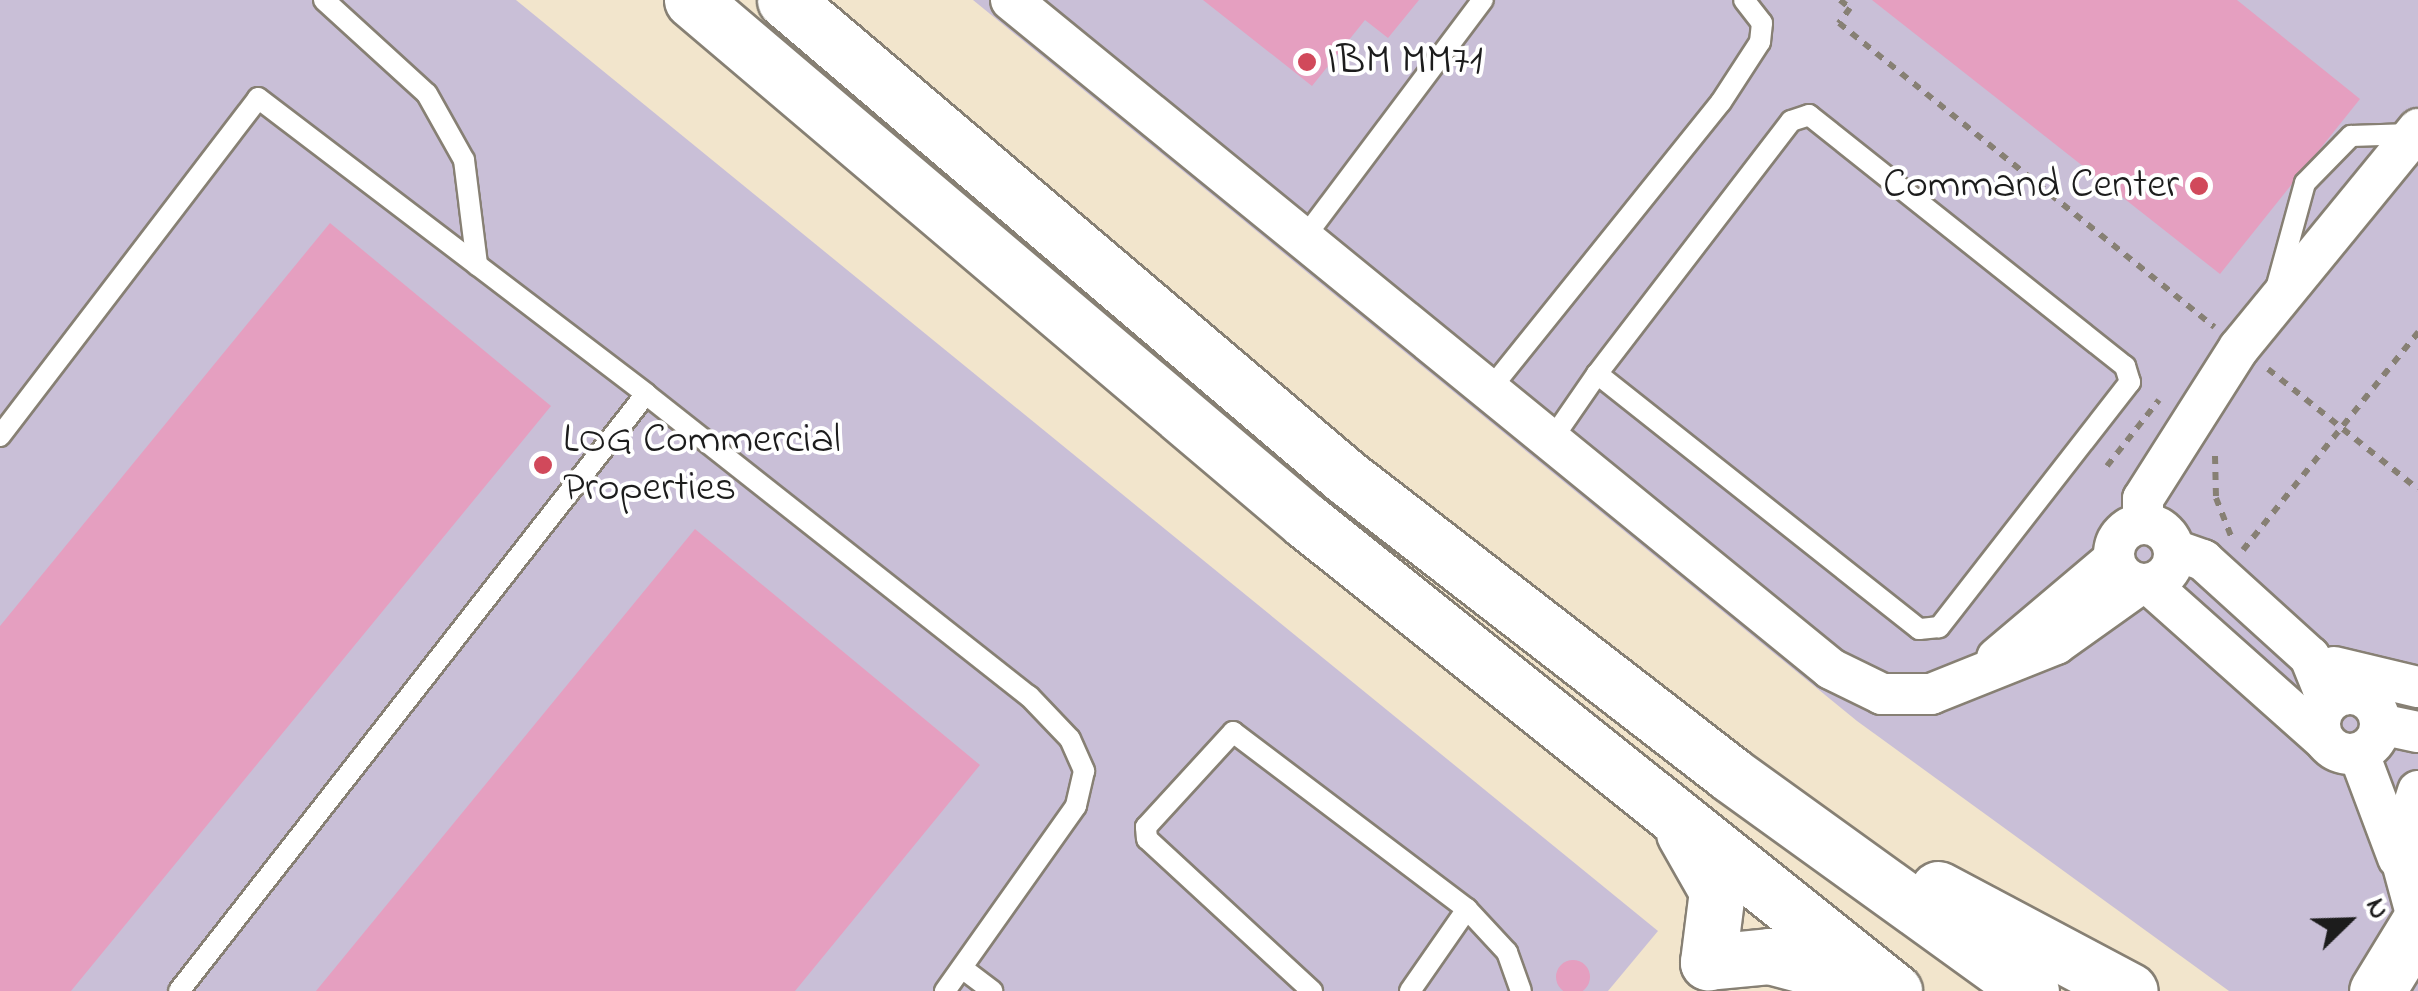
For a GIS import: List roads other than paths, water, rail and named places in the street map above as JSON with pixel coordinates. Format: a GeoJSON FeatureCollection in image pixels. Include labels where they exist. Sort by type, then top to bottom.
{"type":"FeatureCollection","features":[{"type":"Feature","properties":{"kind":"highway"},"geometry":{"type":"LineString","coordinates":[[692,0],[1306,521],[1892,990]]}},
{"type":"Feature","properties":{"kind":"highway"},"geometry":{"type":"LineString","coordinates":[[784,0],[1346,477],[1730,774],[2031,991]]}},
{"type":"Feature","properties":{"kind":"highway"},"geometry":{"type":"LineString","coordinates":[[1730,774],[2130,991]]}},
{"type":"Feature","properties":{"kind":"highway"},"geometry":{"type":"LineString","coordinates":[[1653,800],[1717,892],[1708,962],[1769,956],[1892,990]]}},
{"type":"Feature","properties":{"kind":"highway"},"geometry":{"type":"LineString","coordinates":[[2377,991],[2418,923]]}},
{"type":"Feature","properties":{"kind":"street"},"geometry":{"type":"LineString","coordinates":[[1011,0],[1300,244],[1488,392],[1547,446],[1831,669],[1882,694],[1930,694],[1984,672],[2134,576],[2171,568],[2163,538],[2144,499],[2199,440],[2239,348],[2274,297],[2416,132]]}},
{"type":"Feature","properties":{"kind":"street"},"geometry":{"type":"LineString","coordinates":[[2370,737],[2322,710],[2347,694],[2324,688],[2310,656],[2203,560],[2163,538],[2124,531],[2134,576],[2370,737],[2418,923]]}},
{"type":"Feature","properties":{"kind":"street"},"geometry":{"type":"LineString","coordinates":[[2310,656],[2418,687]]}},
{"type":"Feature","properties":{"kind":"street"},"geometry":{"type":"LineString","coordinates":[[2400,863],[2418,792]]}},
{"type":"Feature","properties":{"kind":"lane"},"geometry":{"type":"LineString","coordinates":[[324,0],[427,94],[464,160],[477,265]]}},
{"type":"Feature","properties":{"kind":"lane"},"geometry":{"type":"LineString","coordinates":[[1300,244],[1484,0]]}},
{"type":"Feature","properties":{"kind":"lane"},"geometry":{"type":"LineString","coordinates":[[1488,392],[1721,102],[1760,42],[1762,23],[1744,0]]}},
{"type":"Feature","properties":{"kind":"lane"},"geometry":{"type":"LineString","coordinates":[[0,436],[258,98],[646,394],[1028,696],[1070,739],[1084,772],[1076,806],[945,991]]}},
{"type":"Feature","properties":{"kind":"lane"},"geometry":{"type":"LineString","coordinates":[[1547,446],[1597,374],[1790,121],[1809,116],[2125,366],[2130,382],[1939,627],[1919,628],[1597,374]]}},
{"type":"Feature","properties":{"kind":"lane"},"geometry":{"type":"LineString","coordinates":[[179,991],[646,394]]}},
{"type":"Feature","properties":{"kind":"lane"},"geometry":{"type":"LineString","coordinates":[[1312,991],[1146,839],[1146,827],[1233,732],[1467,909],[1507,952],[1521,991]]}},
{"type":"Feature","properties":{"kind":"lane"},"geometry":{"type":"LineString","coordinates":[[1410,991],[1467,909]]}},
{"type":"Feature","properties":{"kind":"lane"},"geometry":{"type":"LineString","coordinates":[[962,968],[992,991]]}},
{"type":"Feature","properties":{"kind":"place","name":"IBM MM71"},"geometry":{"type":"Point","coordinates":[1307,62]}},
{"type":"Feature","properties":{"kind":"place","name":"Command Center"},"geometry":{"type":"Point","coordinates":[2199,186]}},
{"type":"Feature","properties":{"kind":"place","name":"LOG Commercial Properties"},"geometry":{"type":"Point","coordinates":[543,465]}}]}
